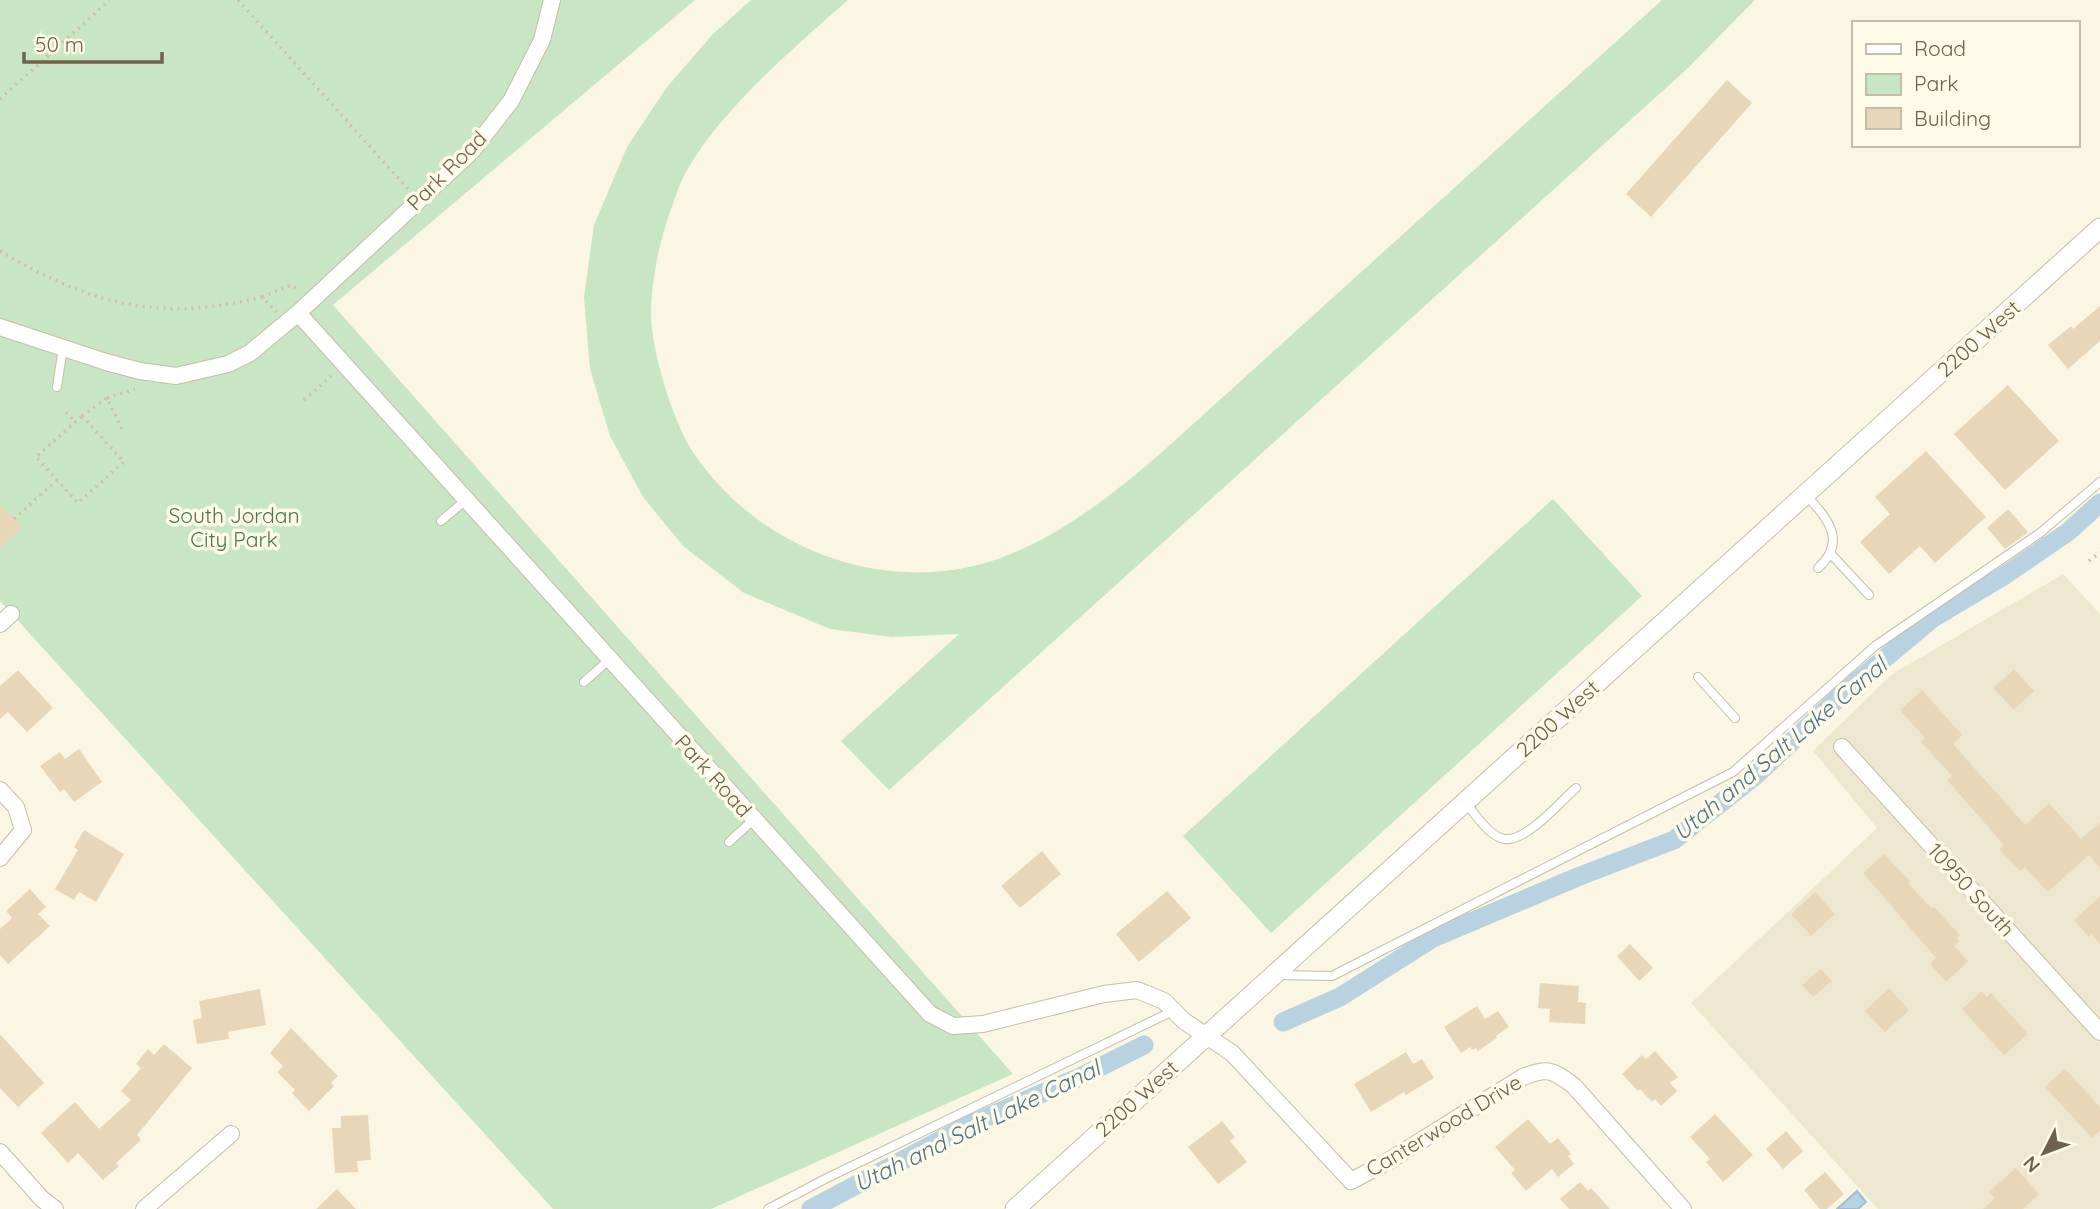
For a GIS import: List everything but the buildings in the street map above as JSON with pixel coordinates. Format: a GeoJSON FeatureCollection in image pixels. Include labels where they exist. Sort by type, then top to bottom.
{"type":"FeatureCollection","features":[{"type":"Feature","properties":{"kind":"street","name":"Park Road"},"geometry":{"type":"LineString","coordinates":[[0,327],[140,371],[176,376],[228,364],[250,353],[299,313],[471,152],[511,102],[542,40],[552,0]]}},
{"type":"Feature","properties":{"kind":"street","name":"2200 West"},"geometry":{"type":"LineString","coordinates":[[1016,1209],[2100,228]]}},
{"type":"Feature","properties":{"kind":"street","name":"Park Road"},"geometry":{"type":"LineString","coordinates":[[299,313],[930,1014],[953,1026],[983,1024],[1104,994],[1137,990],[1164,1001],[1184,1021],[1207,1036]]}},
{"type":"Feature","properties":{"kind":"street","name":"10950 South"},"geometry":{"type":"LineString","coordinates":[[1842,747],[2100,1032]]}},
{"type":"Feature","properties":{"kind":"street"},"geometry":{"type":"LineString","coordinates":[[0,790],[16,807],[23,830],[0,858]]}},
{"type":"Feature","properties":{"kind":"street","name":"Canterwood Drive"},"geometry":{"type":"LineString","coordinates":[[1207,1036],[1232,1053],[1351,1181],[1387,1162],[1523,1077],[1542,1070],[1560,1075],[1574,1086],[1683,1209]]}},
{"type":"Feature","properties":{"kind":"street"},"geometry":{"type":"LineString","coordinates":[[144,1209],[231,1134]]}},
{"type":"Feature","properties":{"kind":"street"},"geometry":{"type":"LineString","coordinates":[[0,1152],[42,1199],[55,1209]]}},
{"type":"Feature","properties":{"kind":"lane"},"geometry":{"type":"LineString","coordinates":[[57,387],[62,347]]}},
{"type":"Feature","properties":{"kind":"lane"},"geometry":{"type":"LineString","coordinates":[[1275,975],[1332,976],[1733,772],[1875,646],[2040,533],[2100,482]]}},
{"type":"Feature","properties":{"kind":"lane"},"geometry":{"type":"LineString","coordinates":[[1806,495],[1829,520],[1834,543],[1827,560],[1818,568]]}},
{"type":"Feature","properties":{"kind":"lane"},"geometry":{"type":"LineString","coordinates":[[442,521],[467,499]]}},
{"type":"Feature","properties":{"kind":"lane"},"geometry":{"type":"LineString","coordinates":[[1830,553],[1868,595]]}},
{"type":"Feature","properties":{"kind":"lane"},"geometry":{"type":"LineString","coordinates":[[584,682],[610,659]]}},
{"type":"Feature","properties":{"kind":"lane"},"geometry":{"type":"LineString","coordinates":[[1698,677],[1735,718]]}},
{"type":"Feature","properties":{"kind":"lane"},"geometry":{"type":"LineString","coordinates":[[1466,803],[1492,833],[1501,839],[1515,840],[1526,834],[1576,788]]}},
{"type":"Feature","properties":{"kind":"lane"},"geometry":{"type":"LineString","coordinates":[[729,842],[753,820]]}},
{"type":"Feature","properties":{"kind":"lane"},"geometry":{"type":"LineString","coordinates":[[768,1209],[1173,1011]]}},
{"type":"Feature","properties":{"kind":"path"},"geometry":{"type":"LineString","coordinates":[[0,99],[110,0]]}},
{"type":"Feature","properties":{"kind":"path"},"geometry":{"type":"LineString","coordinates":[[238,0],[410,192]]}},
{"type":"Feature","properties":{"kind":"path"},"geometry":{"type":"LineString","coordinates":[[0,251],[69,288],[138,306],[176,309],[211,307],[261,297],[291,285],[301,290]]}},
{"type":"Feature","properties":{"kind":"path"},"geometry":{"type":"LineString","coordinates":[[261,297],[275,312]]}},
{"type":"Feature","properties":{"kind":"path"},"geometry":{"type":"LineString","coordinates":[[82,416],[124,462],[78,503],[36,457],[82,416],[107,398],[122,429]]}},
{"type":"Feature","properties":{"kind":"path"},"geometry":{"type":"LineString","coordinates":[[66,412],[75,422]]}},
{"type":"Feature","properties":{"kind":"path"},"geometry":{"type":"LineString","coordinates":[[14,519],[57,480]]}},
{"type":"Feature","properties":{"kind":"path"},"geometry":{"type":"LineString","coordinates":[[2089,561],[2100,552]]}},
{"type":"Feature","properties":{"kind":"shaded area"},"geometry":{"type":"Polygon","coordinates":[[[2063,574],[2100,614],[2100,1209],[1878,1209],[1691,1003],[1877,828],[1813,751],[1891,675],[2063,574]]]}},
{"type":"Feature","properties":{"kind":"green space","name":"South Jordan City Park"},"geometry":{"type":"Polygon","coordinates":[[[0,0],[695,0],[333,305],[1013,1074],[711,1209],[553,1209],[0,601],[0,0]]]}},
{"type":"Feature","properties":{"kind":"green space"},"geometry":{"type":"Polygon","coordinates":[[[751,0],[848,0],[739,102],[701,148],[684,177],[663,235],[652,295],[651,323],[664,384],[679,424],[695,455],[718,484],[745,510],[775,531],[807,548],[842,561],[878,569],[915,572],[952,570],[982,564],[1010,554],[1038,542],[1115,491],[1161,453],[1662,0],[1755,0],[1687,69],[889,790],[841,741],[959,634],[892,637],[830,629],[744,593],[683,546],[643,497],[610,436],[590,369],[584,297],[594,225],[627,147],[667,87],[712,35],[751,0]]]}},
{"type":"Feature","properties":{"kind":"green space"},"geometry":{"type":"Polygon","coordinates":[[[1553,499],[1642,596],[1271,933],[1183,836],[1553,499]]]}},
{"type":"Feature","properties":{"kind":"water"},"geometry":{"type":"Polygon","coordinates":[[[1857,1191],[1866,1202],[1858,1209],[1837,1209],[1857,1191]]]}},
{"type":"Feature","properties":{"kind":"waterway","name":"Utah and Salt Lake Canal"},"geometry":{"type":"LineString","coordinates":[[1283,1022],[1340,997],[1433,938],[1674,840],[1756,775],[1848,689],[1933,618],[2005,575],[2068,532],[2100,503]]}},
{"type":"Feature","properties":{"kind":"waterway","name":"Utah and Salt Lake Canal"},"geometry":{"type":"LineString","coordinates":[[811,1209],[971,1124],[1080,1077],[1144,1045]]}}]}
